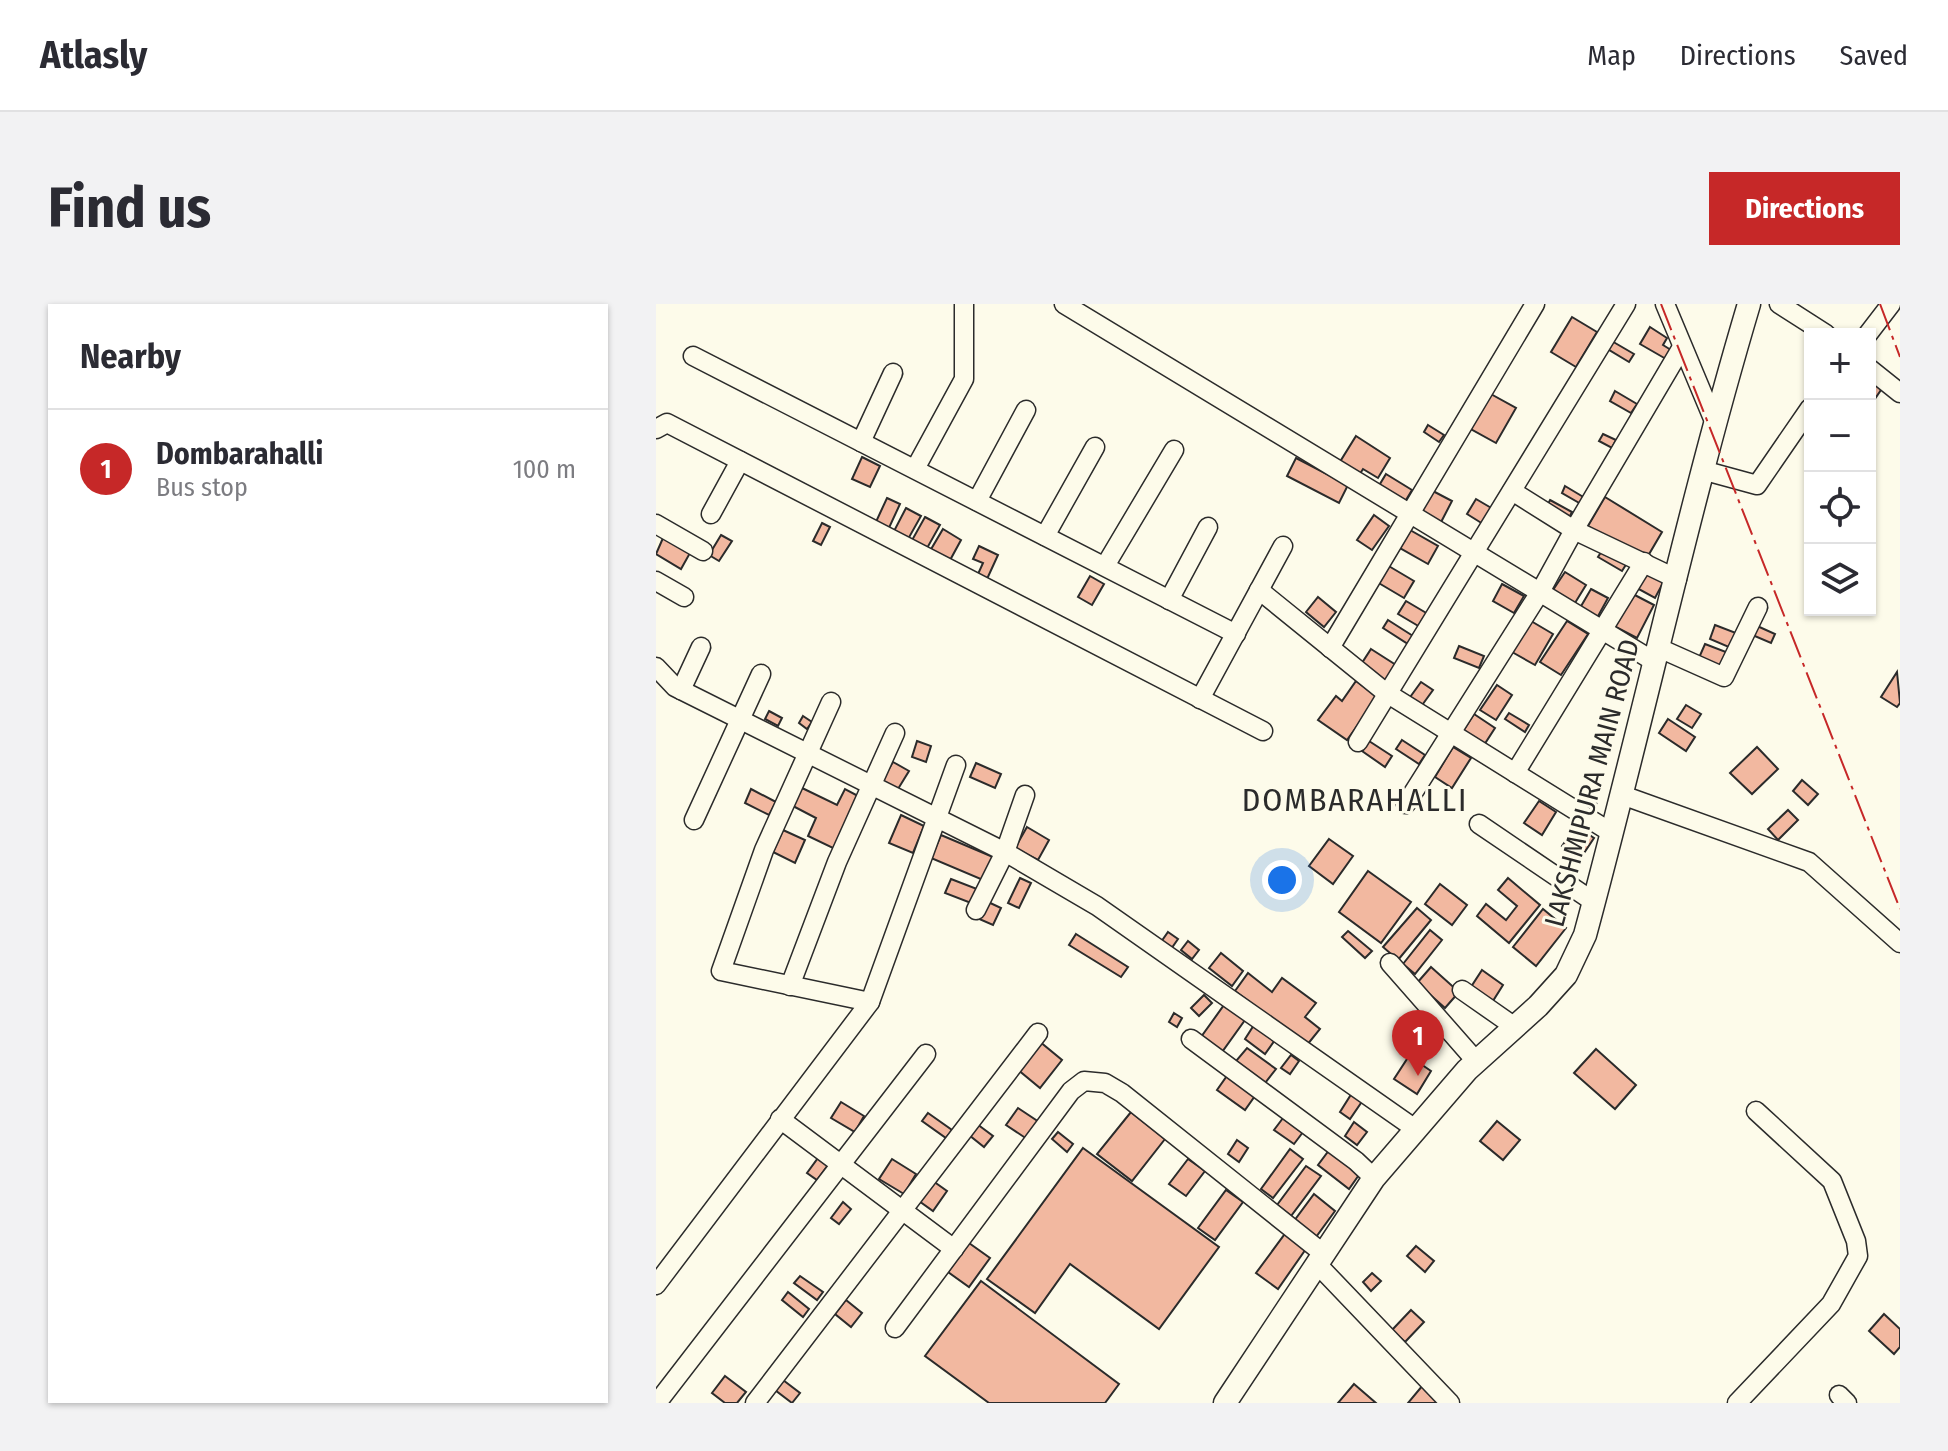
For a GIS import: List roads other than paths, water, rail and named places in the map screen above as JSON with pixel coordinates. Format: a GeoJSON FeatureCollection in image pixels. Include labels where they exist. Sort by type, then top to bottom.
{"type":"FeatureCollection","features":[{"type":"Feature","properties":{"kind":"main road","name":"LAKSHMIPURA MAIN ROAD"},"geometry":{"type":"LineString","coordinates":[[1225,1403],[1374,1178],[1414,1128],[1476,1061],[1566,975],[1585,935],[1594,902],[1714,421],[1749,304]]}},
{"type":"Feature","properties":{"kind":"street"},"geometry":{"type":"LineString","coordinates":[[915,469],[964,379],[964,304]]}},
{"type":"Feature","properties":{"kind":"street"},"geometry":{"type":"LineString","coordinates":[[1064,304],[1474,553],[1603,629],[1657,655],[1724,677],[1758,607]]}},
{"type":"Feature","properties":{"kind":"street"},"geometry":{"type":"LineString","coordinates":[[1330,648],[1535,304]]}},
{"type":"Feature","properties":{"kind":"street"},"geometry":{"type":"LineString","coordinates":[[1358,742],[1385,692],[1626,304]]}},
{"type":"Feature","properties":{"kind":"street"},"geometry":{"type":"LineString","coordinates":[[1665,304],[1714,421]]}},
{"type":"Feature","properties":{"kind":"street"},"geometry":{"type":"LineString","coordinates":[[1779,304],[1800,309],[1820,328]]}},
{"type":"Feature","properties":{"kind":"street"},"geometry":{"type":"LineString","coordinates":[[1873,328],[1891,304]]}},
{"type":"Feature","properties":{"kind":"street"},"geometry":{"type":"LineString","coordinates":[[1406,804],[1540,592],[1682,347]]}},
{"type":"Feature","properties":{"kind":"street"},"geometry":{"type":"LineString","coordinates":[[693,356],[1236,634]]}},
{"type":"Feature","properties":{"kind":"street"},"geometry":{"type":"LineString","coordinates":[[861,442],[893,373]]}},
{"type":"Feature","properties":{"kind":"street"},"geometry":{"type":"LineString","coordinates":[[1876,374],[1900,393]]}},
{"type":"Feature","properties":{"kind":"street"},"geometry":{"type":"LineString","coordinates":[[977,501],[1026,410]]}},
{"type":"Feature","properties":{"kind":"street"},"geometry":{"type":"LineString","coordinates":[[1702,470],[1757,485],[1804,417]]}},
{"type":"Feature","properties":{"kind":"street"},"geometry":{"type":"LineString","coordinates":[[656,429],[667,423],[1263,731]]}},
{"type":"Feature","properties":{"kind":"street"},"geometry":{"type":"LineString","coordinates":[[1045,536],[1095,447]]}},
{"type":"Feature","properties":{"kind":"street"},"geometry":{"type":"LineString","coordinates":[[1105,566],[1174,450]]}},
{"type":"Feature","properties":{"kind":"street"},"geometry":{"type":"LineString","coordinates":[[711,514],[740,461]]}},
{"type":"Feature","properties":{"kind":"street"},"geometry":{"type":"LineString","coordinates":[[1512,491],[1574,530],[1677,579]]}},
{"type":"Feature","properties":{"kind":"street"},"geometry":{"type":"LineString","coordinates":[[656,524],[703,551]]}},
{"type":"Feature","properties":{"kind":"street"},"geometry":{"type":"LineString","coordinates":[[1169,600],[1208,527]]}},
{"type":"Feature","properties":{"kind":"street"},"geometry":{"type":"LineString","coordinates":[[1200,699],[1283,546]]}},
{"type":"Feature","properties":{"kind":"street"},"geometry":{"type":"LineString","coordinates":[[1515,773],[1644,562]]}},
{"type":"Feature","properties":{"kind":"street"},"geometry":{"type":"LineString","coordinates":[[656,581],[684,597]]}},
{"type":"Feature","properties":{"kind":"street"},"geometry":{"type":"LineString","coordinates":[[1259,590],[1385,692],[1612,833]]}},
{"type":"Feature","properties":{"kind":"street"},"geometry":{"type":"LineString","coordinates":[[681,690],[701,647]]}},
{"type":"Feature","properties":{"kind":"street"},"geometry":{"type":"LineString","coordinates":[[656,667],[681,690],[1005,852],[1097,906],[1414,1128]]}},
{"type":"Feature","properties":{"kind":"street"},"geometry":{"type":"LineString","coordinates":[[694,820],[761,674]]}},
{"type":"Feature","properties":{"kind":"street"},"geometry":{"type":"LineString","coordinates":[[831,702],[764,850],[721,971],[870,1002]]}},
{"type":"Feature","properties":{"kind":"street"},"geometry":{"type":"LineString","coordinates":[[790,986],[837,862],[895,733]]}},
{"type":"Feature","properties":{"kind":"street"},"geometry":{"type":"LineString","coordinates":[[656,1285],[870,1002],[956,765]]}},
{"type":"Feature","properties":{"kind":"street"},"geometry":{"type":"LineString","coordinates":[[976,910],[1005,852],[1025,795]]}},
{"type":"Feature","properties":{"kind":"street"},"geometry":{"type":"LineString","coordinates":[[1622,795],[1809,862],[1900,943]]}},
{"type":"Feature","properties":{"kind":"street"},"geometry":{"type":"LineString","coordinates":[[1479,824],[1594,902]]}},
{"type":"Feature","properties":{"kind":"street"},"geometry":{"type":"LineString","coordinates":[[1390,963],[1476,1061]]}},
{"type":"Feature","properties":{"kind":"street"},"geometry":{"type":"LineString","coordinates":[[1462,990],[1515,1027]]}},
{"type":"Feature","properties":{"kind":"street"},"geometry":{"type":"LineString","coordinates":[[755,1403],[1038,1033]]}},
{"type":"Feature","properties":{"kind":"street"},"geometry":{"type":"LineString","coordinates":[[1191,1039],[1356,1161],[1374,1178]]}},
{"type":"Feature","properties":{"kind":"street"},"geometry":{"type":"LineString","coordinates":[[657,1403],[926,1054]]}},
{"type":"Feature","properties":{"kind":"street"},"geometry":{"type":"LineString","coordinates":[[895,1328],[1071,1091],[1084,1081],[1105,1083],[1122,1093],[1321,1259],[1450,1403]]}},
{"type":"Feature","properties":{"kind":"street"},"geometry":{"type":"LineString","coordinates":[[1737,1403],[1831,1304],[1858,1256],[1856,1241],[1832,1181],[1756,1111]]}},
{"type":"Feature","properties":{"kind":"street"},"geometry":{"type":"LineString","coordinates":[[780,1119],[954,1249]]}},
{"type":"Feature","properties":{"kind":"place","name":"Dombarahalli"},"geometry":{"type":"Point","coordinates":[1418,1076]}},
{"type":"Feature","properties":{"kind":"district","name":"DOMBARAHALLI"},"geometry":{"type":"Point","coordinates":[1355,800]}}]}
